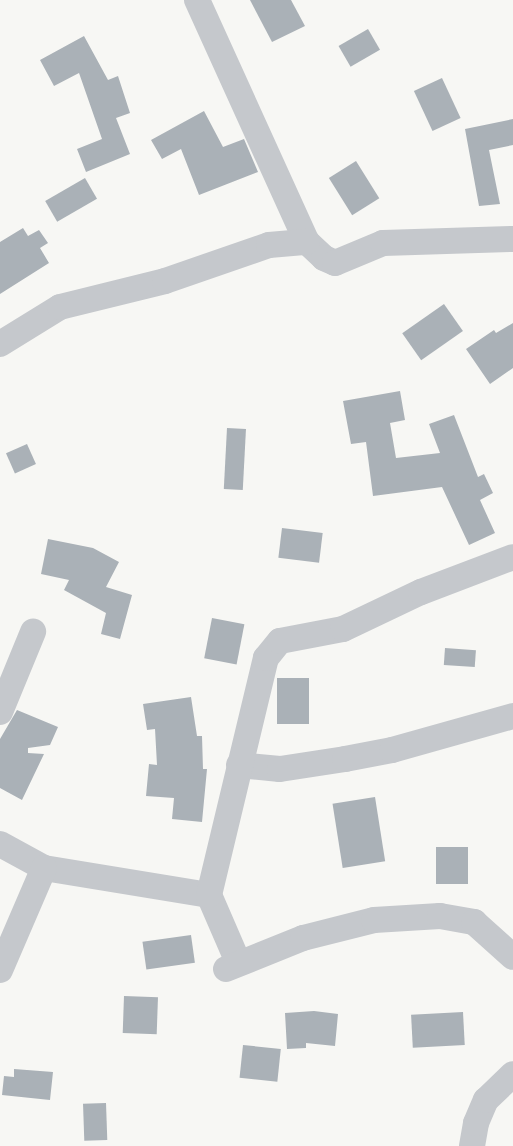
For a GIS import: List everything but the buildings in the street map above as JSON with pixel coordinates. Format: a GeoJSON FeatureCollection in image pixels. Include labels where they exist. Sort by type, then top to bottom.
{"type":"FeatureCollection","features":[{"type":"Feature","properties":{"kind":"street"},"geometry":{"type":"LineString","coordinates":[[197,0],[307,242],[324,258],[335,263],[383,243],[513,239]]}},
{"type":"Feature","properties":{"kind":"street"},"geometry":{"type":"LineString","coordinates":[[0,344],[60,308],[165,281],[269,245],[307,242]]}},
{"type":"Feature","properties":{"kind":"street"},"geometry":{"type":"LineString","coordinates":[[513,557],[421,592],[343,628],[280,641],[266,658],[209,895],[232,965],[303,938],[374,920],[440,916],[474,922],[513,957]]}},
{"type":"Feature","properties":{"kind":"street"},"geometry":{"type":"LineString","coordinates":[[0,712],[33,632]]}},
{"type":"Feature","properties":{"kind":"street"},"geometry":{"type":"LineString","coordinates":[[239,765],[280,769],[354,757],[513,716]]}},
{"type":"Feature","properties":{"kind":"street"},"geometry":{"type":"LineString","coordinates":[[0,844],[44,868],[209,895]]}},
{"type":"Feature","properties":{"kind":"street"},"geometry":{"type":"LineString","coordinates":[[0,969],[44,868]]}},
{"type":"Feature","properties":{"kind":"street"},"geometry":{"type":"LineString","coordinates":[[472,1146],[476,1123],[486,1100],[513,1074]]}}]}
